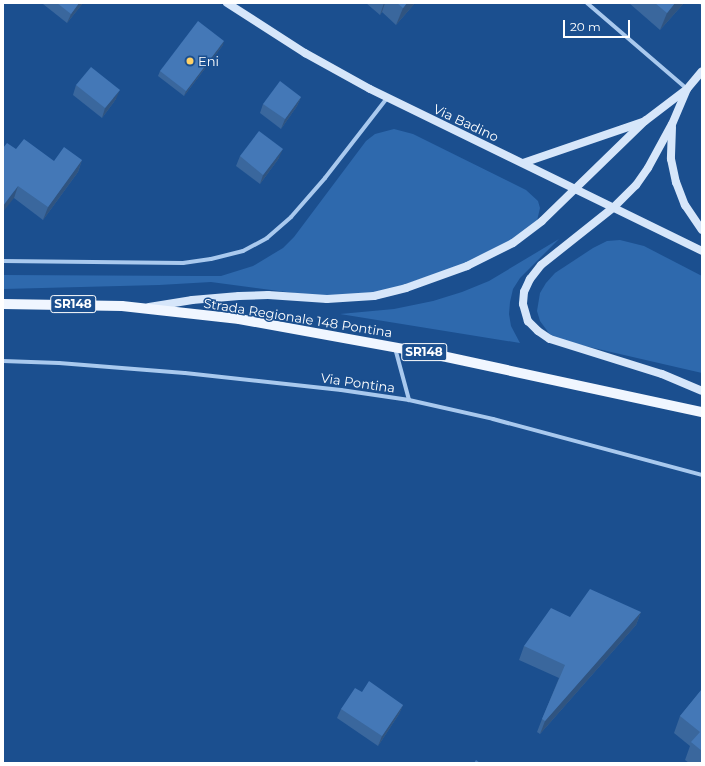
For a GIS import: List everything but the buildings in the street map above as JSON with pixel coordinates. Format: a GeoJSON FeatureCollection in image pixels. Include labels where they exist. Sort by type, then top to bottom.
{"type":"FeatureCollection","features":[{"type":"Feature","properties":{"kind":"main road","name":"Strada Regionale 148 Pontina"},"geometry":{"type":"LineString","coordinates":[[3,304],[79,304],[142,308],[254,322],[498,367],[702,412]]}},
{"type":"Feature","properties":{"kind":"street","name":"Via Badino"},"geometry":{"type":"LineString","coordinates":[[227,3],[306,53],[387,98],[524,163],[702,251]]}},
{"type":"Feature","properties":{"kind":"street"},"geometry":{"type":"LineString","coordinates":[[587,3],[687,88]]}},
{"type":"Feature","properties":{"kind":"street"},"geometry":{"type":"LineString","coordinates":[[142,308],[192,300],[239,296],[273,295],[327,299],[374,296],[406,288],[461,269],[499,251],[542,221],[646,121],[687,88],[702,71]]}},
{"type":"Feature","properties":{"kind":"street"},"geometry":{"type":"LineString","coordinates":[[687,88],[672,124],[642,177],[628,194],[614,207],[545,261],[535,272],[524,292],[523,304],[526,316],[538,331],[558,342],[645,368],[702,391]]}},
{"type":"Feature","properties":{"kind":"street"},"geometry":{"type":"LineString","coordinates":[[3,261],[183,263],[212,259],[243,251],[267,238],[291,217],[325,178],[387,98]]}},
{"type":"Feature","properties":{"kind":"street"},"geometry":{"type":"LineString","coordinates":[[524,163],[646,121]]}},
{"type":"Feature","properties":{"kind":"street"},"geometry":{"type":"LineString","coordinates":[[672,124],[671,147],[674,175],[685,205],[702,230]]}},
{"type":"Feature","properties":{"kind":"street"},"geometry":{"type":"LineString","coordinates":[[395,347],[409,400]]}},
{"type":"Feature","properties":{"kind":"street","name":"Via Pontina"},"geometry":{"type":"LineString","coordinates":[[3,360],[185,373],[340,390],[409,400],[493,418],[702,475]]}},
{"type":"Feature","properties":{"kind":"shaded area"},"geometry":{"type":"Polygon","coordinates":[[[394,129],[413,134],[526,190],[538,201],[540,208],[537,221],[515,238],[462,265],[385,291],[342,297],[302,294],[211,282],[159,285],[3,289],[3,275],[221,276],[253,266],[283,248],[294,237],[366,141],[375,134],[394,129]]]}},
{"type":"Feature","properties":{"kind":"shaded area"},"geometry":{"type":"Polygon","coordinates":[[[559,239],[520,278],[513,289],[509,314],[511,326],[520,343],[340,314],[394,309],[433,301],[462,292],[489,281],[559,239]]]}},
{"type":"Feature","properties":{"kind":"shaded area"},"geometry":{"type":"Polygon","coordinates":[[[620,240],[644,246],[702,276],[702,373],[559,340],[551,336],[540,321],[537,311],[540,293],[555,273],[593,248],[607,241],[620,240]]]}},
{"type":"Feature","properties":{"kind":"place","name":"Eni"},"geometry":{"type":"Point","coordinates":[190,61]}}]}
